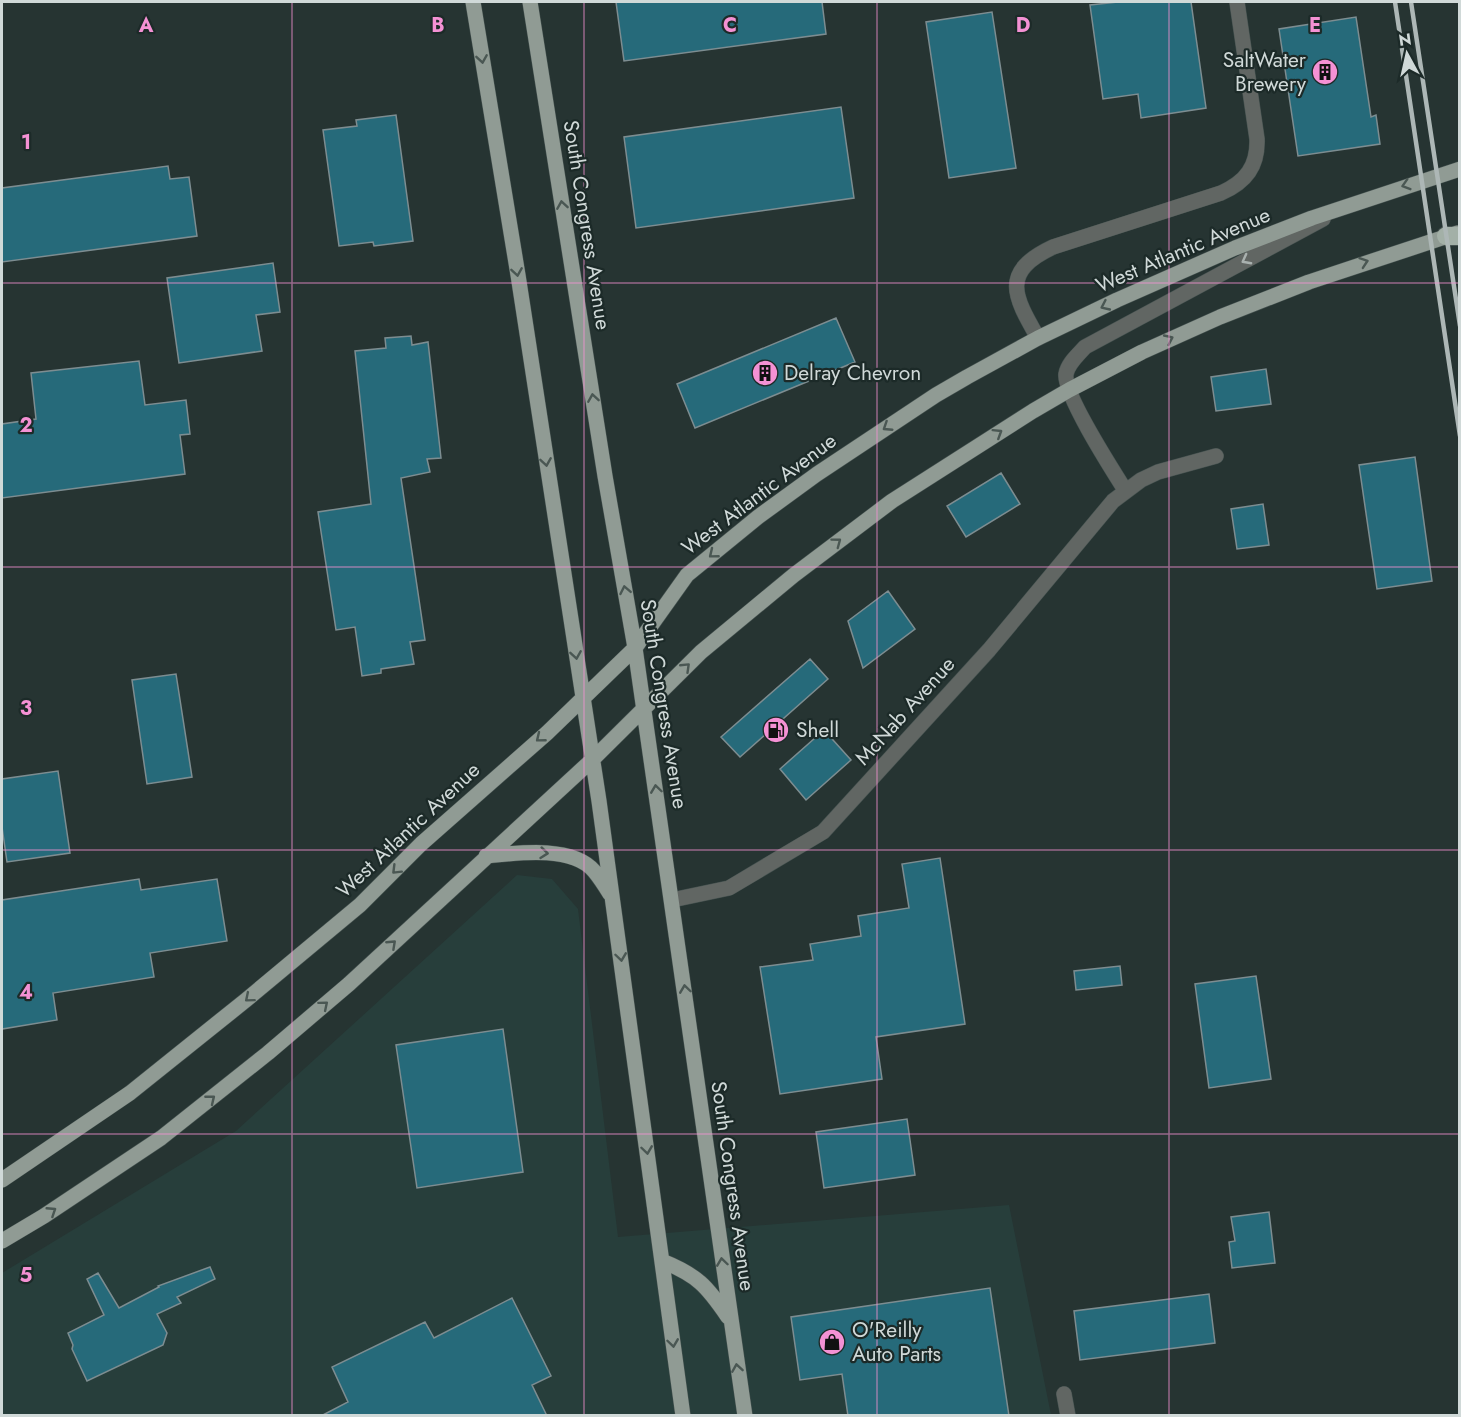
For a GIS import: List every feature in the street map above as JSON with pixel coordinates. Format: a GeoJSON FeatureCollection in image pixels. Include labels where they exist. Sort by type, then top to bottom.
{"type":"FeatureCollection","features":[{"type":"Feature","properties":{"kind":"main road"},"geometry":{"type":"LineString","coordinates":[[473,2],[516,263],[613,899],[683,1416]]}},
{"type":"Feature","properties":{"kind":"main road","name":"South Congress Avenue"},"geometry":{"type":"LineString","coordinates":[[530,2],[605,476],[636,648],[745,1416]]}},
{"type":"Feature","properties":{"kind":"main road","name":"West Atlantic Avenue"},"geometry":{"type":"LineString","coordinates":[[2,1180],[130,1094],[360,905],[421,844],[583,699],[636,648],[687,575],[765,511],[825,468],[936,395],[1038,338],[1206,260],[1353,203],[1460,169]]}},
{"type":"Feature","properties":{"kind":"main road"},"geometry":{"type":"LineString","coordinates":[[2,1241],[44,1216],[161,1138],[268,1053],[349,984],[592,760],[701,652],[794,575],[927,478],[1069,390],[1142,352],[1220,317],[1319,278],[1455,235]]}},
{"type":"Feature","properties":{"kind":"main road"},"geometry":{"type":"LineString","coordinates":[[486,856],[534,852],[568,856],[593,869],[613,899]]}},
{"type":"Feature","properties":{"kind":"main road"},"geometry":{"type":"LineString","coordinates":[[662,1261],[686,1270],[708,1288],[730,1320]]}},
{"type":"Feature","properties":{"kind":"street"},"geometry":{"type":"LineString","coordinates":[[1038,338],[1021,308],[1016,290],[1020,273],[1030,260],[1053,247],[1221,193],[1242,182],[1249,173],[1258,152],[1237,2]]}},
{"type":"Feature","properties":{"kind":"street"},"geometry":{"type":"LineString","coordinates":[[1125,490],[1094,441],[1069,390],[1066,374],[1070,364],[1085,347],[1353,203]]}},
{"type":"Feature","properties":{"kind":"street","name":"McNab Avenue"},"geometry":{"type":"LineString","coordinates":[[672,900],[729,888],[823,832],[989,650],[1113,501],[1125,490],[1158,472],[1216,456]]}},
{"type":"Feature","properties":{"kind":"street"},"geometry":{"type":"LineString","coordinates":[[1064,1394],[1068,1416]]}},
{"type":"Feature","properties":{"kind":"shaded area"},"geometry":{"type":"Polygon","coordinates":[[[517,875],[552,879],[578,909],[618,1237],[1009,1205],[1051,1415],[2,1415],[2,1273],[236,1131],[517,875]]]}},
{"type":"Feature","properties":{"kind":"building"},"geometry":{"type":"Polygon","coordinates":[[[616,2],[822,2],[826,34],[624,61],[616,2]]]}},
{"type":"Feature","properties":{"kind":"building"},"geometry":{"type":"Polygon","coordinates":[[[1118,2],[1191,2],[1206,108],[1141,118],[1138,94],[1103,99],[1090,5],[1118,2]]]}},
{"type":"Feature","properties":{"kind":"building"},"geometry":{"type":"Polygon","coordinates":[[[992,12],[1016,168],[949,178],[926,22],[992,12]]]}},
{"type":"Feature","properties":{"kind":"building","name":"SaltWater Brewery"},"geometry":{"type":"Polygon","coordinates":[[[1356,17],[1371,117],[1376,115],[1380,144],[1298,156],[1279,29],[1356,17]]]}},
{"type":"Feature","properties":{"kind":"building"},"geometry":{"type":"Polygon","coordinates":[[[841,107],[854,198],[636,228],[624,137],[841,107]]]}},
{"type":"Feature","properties":{"kind":"building"},"geometry":{"type":"Polygon","coordinates":[[[396,115],[413,241],[374,246],[373,242],[339,246],[323,130],[357,126],[356,120],[396,115]]]}},
{"type":"Feature","properties":{"kind":"building"},"geometry":{"type":"Polygon","coordinates":[[[168,166],[170,179],[189,177],[197,236],[2,262],[2,188],[168,166]]]}},
{"type":"Feature","properties":{"kind":"building"},"geometry":{"type":"Polygon","coordinates":[[[273,263],[280,312],[256,315],[262,351],[179,363],[167,278],[273,263]]]}},
{"type":"Feature","properties":{"kind":"building","name":"Delray Chevron"},"geometry":{"type":"Polygon","coordinates":[[[836,318],[855,362],[695,428],[677,384],[836,318]]]}},
{"type":"Feature","properties":{"kind":"building"},"geometry":{"type":"Polygon","coordinates":[[[411,336],[412,345],[428,342],[441,458],[427,459],[430,472],[401,478],[425,640],[410,642],[414,664],[381,669],[381,673],[362,676],[355,627],[336,630],[318,512],[371,504],[355,351],[386,348],[385,338],[411,336]]]}},
{"type":"Feature","properties":{"kind":"building"},"geometry":{"type":"Polygon","coordinates":[[[139,361],[145,405],[186,400],[190,434],[180,435],[185,474],[2,498],[2,424],[36,419],[31,373],[139,361]]]}},
{"type":"Feature","properties":{"kind":"building"},"geometry":{"type":"Polygon","coordinates":[[[1266,369],[1271,404],[1216,411],[1211,377],[1266,369]]]}},
{"type":"Feature","properties":{"kind":"building"},"geometry":{"type":"Polygon","coordinates":[[[1415,457],[1432,581],[1377,589],[1359,465],[1415,457]]]}},
{"type":"Feature","properties":{"kind":"building"},"geometry":{"type":"Polygon","coordinates":[[[1001,473],[1020,504],[966,537],[947,506],[1001,473]]]}},
{"type":"Feature","properties":{"kind":"building"},"geometry":{"type":"Polygon","coordinates":[[[1263,504],[1269,545],[1237,549],[1231,509],[1263,504]]]}},
{"type":"Feature","properties":{"kind":"building"},"geometry":{"type":"Polygon","coordinates":[[[888,591],[915,629],[863,668],[848,621],[888,591]]]}},
{"type":"Feature","properties":{"kind":"building"},"geometry":{"type":"Polygon","coordinates":[[[810,659],[828,679],[740,757],[721,737],[810,659]]]}},
{"type":"Feature","properties":{"kind":"building"},"geometry":{"type":"Polygon","coordinates":[[[176,674],[192,777],[147,784],[132,680],[176,674]]]}},
{"type":"Feature","properties":{"kind":"building"},"geometry":{"type":"Polygon","coordinates":[[[824,730],[851,760],[806,800],[780,769],[824,730]]]}},
{"type":"Feature","properties":{"kind":"building"},"geometry":{"type":"Polygon","coordinates":[[[58,771],[70,853],[7,862],[2,827],[2,779],[58,771]]]}},
{"type":"Feature","properties":{"kind":"building"},"geometry":{"type":"Polygon","coordinates":[[[940,858],[965,1024],[876,1037],[882,1079],[780,1094],[760,967],[813,960],[810,944],[861,936],[858,916],[909,908],[902,864],[940,858]]]}},
{"type":"Feature","properties":{"kind":"building"},"geometry":{"type":"Polygon","coordinates":[[[139,879],[141,890],[217,879],[227,941],[150,953],[154,977],[53,993],[57,1020],[2,1029],[2,900],[139,879]]]}},
{"type":"Feature","properties":{"kind":"building"},"geometry":{"type":"Polygon","coordinates":[[[1120,966],[1122,985],[1076,990],[1074,971],[1120,966]]]}},
{"type":"Feature","properties":{"kind":"building"},"geometry":{"type":"Polygon","coordinates":[[[1256,976],[1271,1079],[1209,1088],[1195,984],[1256,976]]]}},
{"type":"Feature","properties":{"kind":"building"},"geometry":{"type":"Polygon","coordinates":[[[503,1029],[523,1172],[417,1188],[396,1045],[503,1029]]]}},
{"type":"Feature","properties":{"kind":"building"},"geometry":{"type":"Polygon","coordinates":[[[907,1119],[915,1175],[824,1188],[816,1132],[907,1119]]]}},
{"type":"Feature","properties":{"kind":"building"},"geometry":{"type":"Polygon","coordinates":[[[1269,1212],[1275,1263],[1232,1268],[1229,1242],[1235,1241],[1231,1217],[1269,1212]]]}},
{"type":"Feature","properties":{"kind":"building"},"geometry":{"type":"Polygon","coordinates":[[[210,1267],[215,1279],[177,1297],[181,1303],[157,1314],[167,1333],[163,1345],[87,1381],[72,1349],[73,1345],[68,1333],[104,1315],[87,1279],[98,1273],[119,1308],[158,1286],[210,1267]]]}},
{"type":"Feature","properties":{"kind":"building"},"geometry":{"type":"Polygon","coordinates":[[[990,1288],[1009,1416],[848,1416],[842,1374],[800,1380],[791,1317],[990,1288]]]}},
{"type":"Feature","properties":{"kind":"building"},"geometry":{"type":"Polygon","coordinates":[[[1209,1294],[1215,1343],[1080,1360],[1074,1311],[1209,1294]]]}},
{"type":"Feature","properties":{"kind":"building"},"geometry":{"type":"Polygon","coordinates":[[[512,1298],[551,1376],[532,1385],[547,1416],[321,1416],[348,1402],[332,1367],[425,1322],[434,1338],[512,1298]]]}},
{"type":"Feature","properties":{"kind":"railway"},"geometry":{"type":"LineString","coordinates":[[1395,2],[1460,436]]}},
{"type":"Feature","properties":{"kind":"railway"},"geometry":{"type":"LineString","coordinates":[[1411,2],[1460,326]]}},
{"type":"Feature","properties":{"kind":"place","name":"SaltWater Brewery"},"geometry":{"type":"Point","coordinates":[1325,72]}},
{"type":"Feature","properties":{"kind":"place","name":"Delray Chevron"},"geometry":{"type":"Point","coordinates":[765,373]}},
{"type":"Feature","properties":{"kind":"place","name":"Shell"},"geometry":{"type":"Point","coordinates":[776,730]}},
{"type":"Feature","properties":{"kind":"place","name":"O'Reilly Auto Parts"},"geometry":{"type":"Point","coordinates":[832,1342]}}]}
